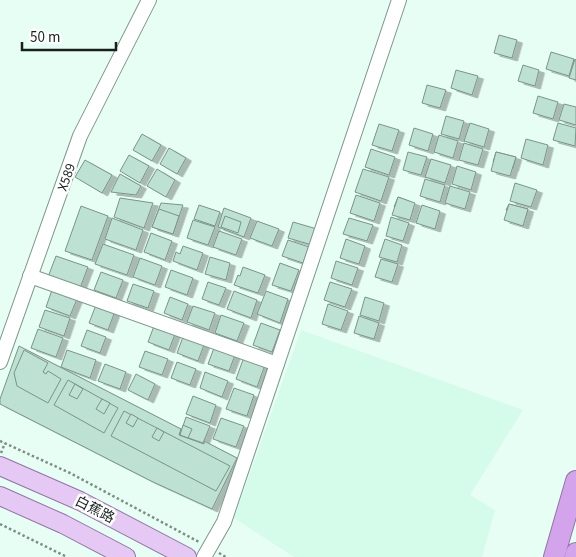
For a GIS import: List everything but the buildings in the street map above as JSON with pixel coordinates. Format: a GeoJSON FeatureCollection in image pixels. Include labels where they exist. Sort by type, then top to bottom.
{"type":"FeatureCollection","features":[{"type":"Feature","properties":{"kind":"highway"},"geometry":{"type":"LineString","coordinates":[[554,557],[576,480]]}},
{"type":"Feature","properties":{"kind":"highway"},"geometry":{"type":"LineString","coordinates":[[575,557],[576,553]]}},
{"type":"Feature","properties":{"kind":"main road","name":"白蕉路"},"geometry":{"type":"LineString","coordinates":[[0,466],[80,501],[187,557]]}},
{"type":"Feature","properties":{"kind":"main road","name":"白蕉路"},"geometry":{"type":"LineString","coordinates":[[0,496],[63,524],[126,557]]}},
{"type":"Feature","properties":{"kind":"street","name":"X589"},"geometry":{"type":"LineString","coordinates":[[0,362],[80,136],[149,0]]}},
{"type":"Feature","properties":{"kind":"street"},"geometry":{"type":"LineString","coordinates":[[206,552],[224,522],[399,0]]}},
{"type":"Feature","properties":{"kind":"street"},"geometry":{"type":"LineString","coordinates":[[30,276],[277,364]]}},
{"type":"Feature","properties":{"kind":"path"},"geometry":{"type":"LineString","coordinates":[[0,441],[79,477],[206,552],[226,557]]}},
{"type":"Feature","properties":{"kind":"path"},"geometry":{"type":"LineString","coordinates":[[0,456],[5,443]]}},
{"type":"Feature","properties":{"kind":"path"},"geometry":{"type":"LineString","coordinates":[[0,524],[67,557]]}},
{"type":"Feature","properties":{"kind":"shaded area"},"geometry":{"type":"Polygon","coordinates":[[[301,330],[523,410],[470,495],[495,510],[482,557],[294,557],[234,518],[301,330]]]}}]}
